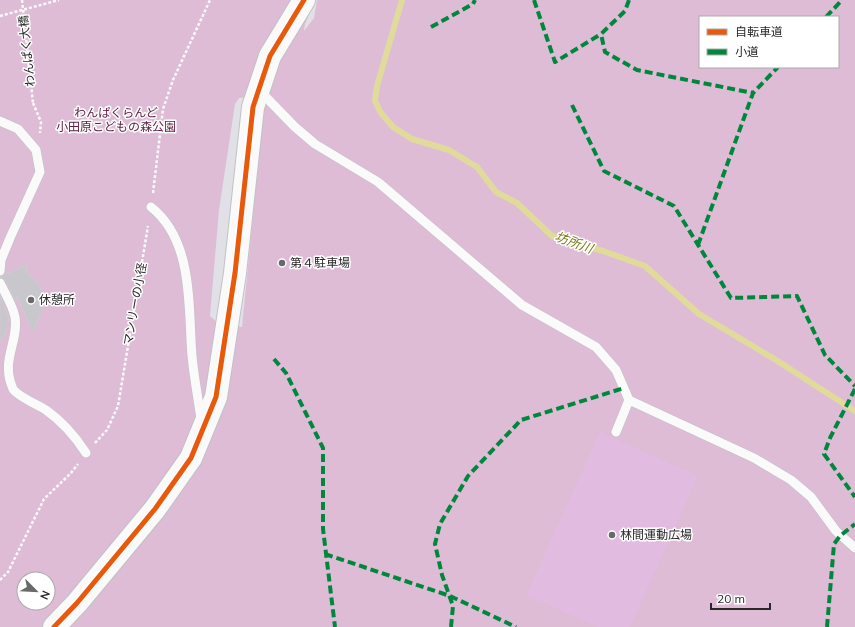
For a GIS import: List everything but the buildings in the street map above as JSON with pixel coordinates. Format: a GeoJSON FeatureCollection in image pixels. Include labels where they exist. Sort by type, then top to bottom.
{"type":"FeatureCollection","features":[{"type":"Feature","properties":{"kind":"street"},"geometry":{"type":"LineString","coordinates":[[54,627],[77,603],[155,509],[191,458],[216,397],[235,273],[253,107],[270,56],[304,0]]}},
{"type":"Feature","properties":{"kind":"lane"},"geometry":{"type":"LineString","coordinates":[[259,89],[295,127],[315,144],[378,182],[522,305],[596,347],[616,370],[629,400],[754,458],[791,480],[811,497],[836,531],[855,548]]}},
{"type":"Feature","properties":{"kind":"lane"},"geometry":{"type":"LineString","coordinates":[[0,121],[18,129],[36,150],[40,172],[1,260],[0,271]]}},
{"type":"Feature","properties":{"kind":"lane"},"geometry":{"type":"LineString","coordinates":[[151,207],[173,230],[182,256],[187,289],[194,369],[203,429]]}},
{"type":"Feature","properties":{"kind":"lane"},"geometry":{"type":"LineString","coordinates":[[0,283],[15,317],[13,334],[7,358],[8,377],[14,391],[46,410],[66,426],[86,453]]}},
{"type":"Feature","properties":{"kind":"lane"},"geometry":{"type":"LineString","coordinates":[[616,432],[629,400]]}},
{"type":"Feature","properties":{"kind":"path"},"geometry":{"type":"LineString","coordinates":[[0,16],[42,3],[59,0]]}},
{"type":"Feature","properties":{"kind":"green space","name":"わんぱくらんど 小田原こどもの森公園"},"geometry":{"type":"Polygon","coordinates":[[[0,0],[315,0],[305,24],[304,31],[314,18],[317,0],[855,0],[855,627],[0,627],[0,0]],[[261,96],[239,98],[235,104],[219,210],[210,316],[220,325],[242,327],[264,106],[261,96]]]}},
{"type":"Feature","properties":{"kind":"shaded area","name":"林間運動広場"},"geometry":{"type":"Polygon","coordinates":[[[600,432],[698,476],[630,627],[598,627],[526,595],[600,432]]]}},
{"type":"Feature","properties":{"kind":"waterway","name":"坊所川"},"geometry":{"type":"LineString","coordinates":[[402,0],[377,86],[375,101],[381,113],[393,127],[412,139],[449,150],[477,167],[496,192],[517,203],[552,236],[603,251],[645,266],[699,314],[776,360],[855,411]]}},
{"type":"Feature","properties":{"kind":"marked path"},"geometry":{"type":"LineString","coordinates":[[431,27],[473,4],[475,0]]}},
{"type":"Feature","properties":{"kind":"marked path"},"geometry":{"type":"LineString","coordinates":[[534,0],[555,62],[601,34]]}},
{"type":"Feature","properties":{"kind":"marked path"},"geometry":{"type":"LineString","coordinates":[[629,0],[625,11],[601,34],[605,52],[637,70],[753,93]]}},
{"type":"Feature","properties":{"kind":"marked path"},"geometry":{"type":"LineString","coordinates":[[827,16],[842,0]]}},
{"type":"Feature","properties":{"kind":"marked path"},"geometry":{"type":"LineString","coordinates":[[698,245],[753,93],[777,68]]}},
{"type":"Feature","properties":{"kind":"marked path"},"geometry":{"type":"LineString","coordinates":[[572,105],[604,171],[674,206],[731,298],[797,296],[825,355],[855,386]]}},
{"type":"Feature","properties":{"kind":"marked path"},"geometry":{"type":"LineString","coordinates":[[274,359],[286,373],[323,448],[323,529],[335,627]]}},
{"type":"Feature","properties":{"kind":"marked path"},"geometry":{"type":"LineString","coordinates":[[451,627],[453,606],[442,575],[435,544],[440,524],[468,476],[521,420],[624,388]]}},
{"type":"Feature","properties":{"kind":"marked path"},"geometry":{"type":"LineString","coordinates":[[855,389],[830,438],[824,454],[855,497]]}},
{"type":"Feature","properties":{"kind":"marked path"},"geometry":{"type":"LineString","coordinates":[[827,627],[834,544],[840,536],[855,524]]}},
{"type":"Feature","properties":{"kind":"marked path"},"geometry":{"type":"LineString","coordinates":[[325,554],[450,596],[516,627]]}},
{"type":"Feature","properties":{"kind":"cycle path"},"geometry":{"type":"LineString","coordinates":[[54,627],[77,603],[155,509],[191,458],[216,397],[235,273],[253,107],[270,56],[304,0]]}},
{"type":"Feature","properties":{"kind":"place","name":"第４駐車場"},"geometry":{"type":"Point","coordinates":[282,263]}},
{"type":"Feature","properties":{"kind":"place","name":"休憩所"},"geometry":{"type":"Point","coordinates":[31,300]}},
{"type":"Feature","properties":{"kind":"place","name":"林間運動広場"},"geometry":{"type":"Point","coordinates":[612,535]}}]}
